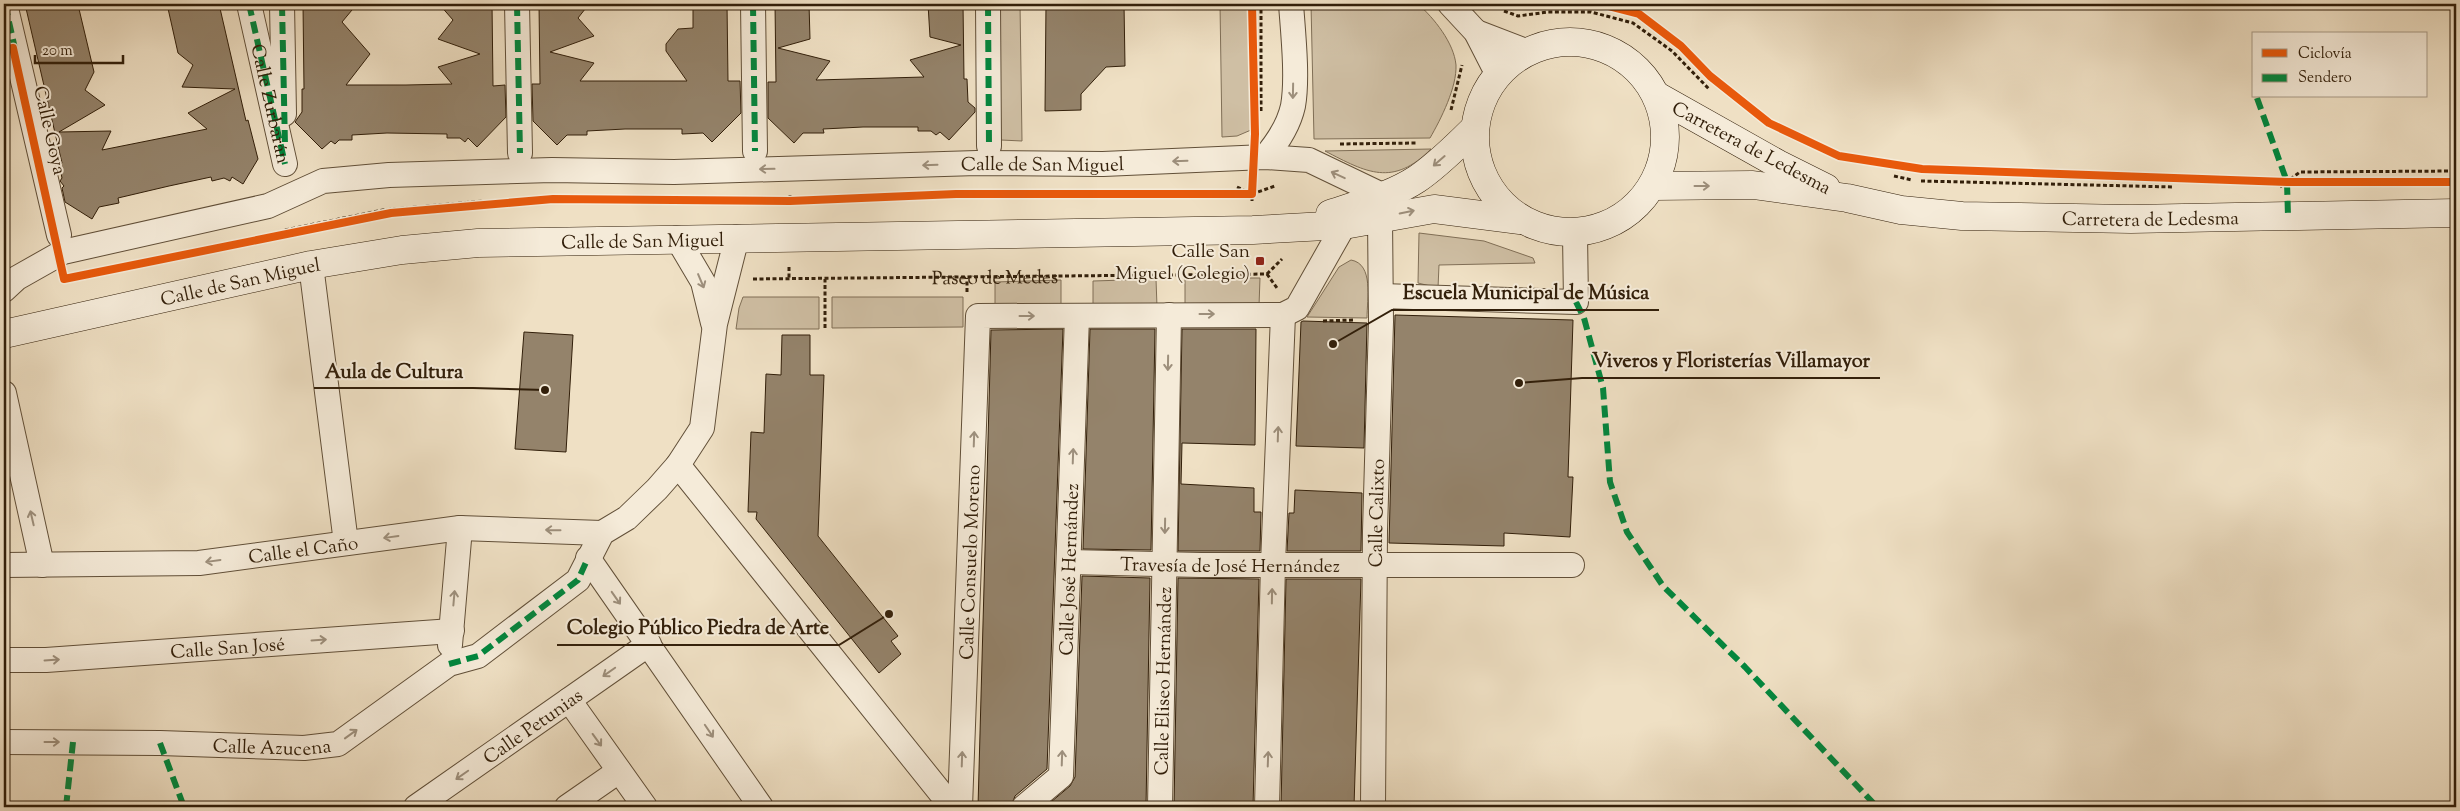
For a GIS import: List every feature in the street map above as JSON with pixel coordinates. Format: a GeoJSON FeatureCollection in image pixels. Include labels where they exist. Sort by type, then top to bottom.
{"type":"FeatureCollection","features":[{"type":"Feature","properties":{"kind":"main road"},"geometry":{"type":"LineString","coordinates":[[1557,42],[1594,45],[1615,53],[1640,71],[1657,96],[1666,126],[1664,157],[1653,186],[1620,220],[1575,234],[1546,231],[1520,220],[1493,196],[1478,164],[1475,128],[1479,108],[1486,90],[1498,74],[1528,52],[1557,42]]}},
{"type":"Feature","properties":{"kind":"main road","name":"Carretera de Ledesma"},"geometry":{"type":"LineString","coordinates":[[1657,96],[1778,164],[1847,198]]}},
{"type":"Feature","properties":{"kind":"main road","name":"Calle de San Miguel"},"geometry":{"type":"LineString","coordinates":[[4,334],[311,266],[402,250],[478,243],[1290,228],[1344,225],[1382,207],[1438,163],[1475,128]]}},
{"type":"Feature","properties":{"kind":"main road","name":"Carretera de Ledesma"},"geometry":{"type":"LineString","coordinates":[[1653,186],[1752,186],[1847,198],[1901,210],[1962,216],[2131,219],[2456,213]]}},
{"type":"Feature","properties":{"kind":"main road","name":"Calle de San Miguel"},"geometry":{"type":"LineString","coordinates":[[1290,228],[1382,207],[1434,208],[1520,220]]}},
{"type":"Feature","properties":{"kind":"street","name":"Calle Goya"},"geometry":{"type":"LineString","coordinates":[[5,4],[10,57],[59,235]]}},
{"type":"Feature","properties":{"kind":"street","name":"Calle Zurbarán"},"geometry":{"type":"LineString","coordinates":[[249,4],[285,164],[282,4]]}},
{"type":"Feature","properties":{"kind":"street"},"geometry":{"type":"LineString","coordinates":[[516,4],[520,154]]}},
{"type":"Feature","properties":{"kind":"street"},"geometry":{"type":"LineString","coordinates":[[753,4],[755,151]]}},
{"type":"Feature","properties":{"kind":"street"},"geometry":{"type":"LineString","coordinates":[[988,4],[989,146]]}},
{"type":"Feature","properties":{"kind":"street"},"geometry":{"type":"LineString","coordinates":[[1259,158],[1277,143],[1293,106],[1294,42],[1290,4]]}},
{"type":"Feature","properties":{"kind":"street"},"geometry":{"type":"LineString","coordinates":[[1450,4],[1476,32],[1498,74]]}},
{"type":"Feature","properties":{"kind":"street"},"geometry":{"type":"LineString","coordinates":[[1476,32],[1528,52]]}},
{"type":"Feature","properties":{"kind":"street","name":"Calle de San Miguel"},"geometry":{"type":"LineString","coordinates":[[4,290],[17,278],[58,253],[268,206],[323,182],[389,175],[552,170],[674,172],[977,163],[1103,164],[1259,158],[1309,160],[1382,207]]}},
{"type":"Feature","properties":{"kind":"street","name":"Calle Calixto"},"geometry":{"type":"LineString","coordinates":[[1374,807],[1375,565],[1382,207]]}},
{"type":"Feature","properties":{"kind":"street"},"geometry":{"type":"LineString","coordinates":[[1267,807],[1273,564],[1283,315],[1298,308],[1344,225]]}},
{"type":"Feature","properties":{"kind":"street"},"geometry":{"type":"LineString","coordinates":[[1381,296],[1576,302],[1575,234]]}},
{"type":"Feature","properties":{"kind":"street"},"geometry":{"type":"LineString","coordinates":[[737,237],[714,329],[702,428],[678,465],[657,489],[627,518],[602,533],[588,558],[761,807]]}},
{"type":"Feature","properties":{"kind":"street"},"geometry":{"type":"LineString","coordinates":[[678,238],[702,282],[714,329]]}},
{"type":"Feature","properties":{"kind":"street"},"geometry":{"type":"LineString","coordinates":[[311,266],[346,543]]}},
{"type":"Feature","properties":{"kind":"street","name":"Calle Eliseo Hernández"},"geometry":{"type":"LineString","coordinates":[[1160,807],[1169,315]]}},
{"type":"Feature","properties":{"kind":"street","name":"Paseo de Medes"},"geometry":{"type":"LineString","coordinates":[[978,316],[1283,315]]}},
{"type":"Feature","properties":{"kind":"street","name":"Calle Consuelo Moreno"},"geometry":{"type":"LineString","coordinates":[[960,807],[978,316]]}},
{"type":"Feature","properties":{"kind":"street","name":"Calle José Hernández"},"geometry":{"type":"LineString","coordinates":[[1024,807],[1061,776],[1077,316]]}},
{"type":"Feature","properties":{"kind":"street"},"geometry":{"type":"LineString","coordinates":[[4,393],[42,565]]}},
{"type":"Feature","properties":{"kind":"street"},"geometry":{"type":"LineString","coordinates":[[678,465],[952,807]]}},
{"type":"Feature","properties":{"kind":"street"},"geometry":{"type":"LineString","coordinates":[[449,664],[460,528]]}},
{"type":"Feature","properties":{"kind":"street","name":"Calle el Caño"},"geometry":{"type":"LineString","coordinates":[[4,566],[199,563],[460,528],[580,530],[602,533]]}},
{"type":"Feature","properties":{"kind":"street","name":"Calle Azucena"},"geometry":{"type":"LineString","coordinates":[[4,742],[160,743],[304,748],[338,744],[449,664],[478,656],[578,580],[588,558]]}},
{"type":"Feature","properties":{"kind":"street","name":"Travesía de José Hernández"},"geometry":{"type":"LineString","coordinates":[[1069,562],[1572,565]]}},
{"type":"Feature","properties":{"kind":"street","name":"Calle San José"},"geometry":{"type":"LineString","coordinates":[[4,660],[46,660],[452,631]]}},
{"type":"Feature","properties":{"kind":"street","name":"Calle Petunias"},"geometry":{"type":"LineString","coordinates":[[416,807],[649,644]]}},
{"type":"Feature","properties":{"kind":"street"},"geometry":{"type":"LineString","coordinates":[[569,700],[645,807]]}},
{"type":"Feature","properties":{"kind":"street"},"geometry":{"type":"LineString","coordinates":[[567,807],[620,771]]}},
{"type":"Feature","properties":{"kind":"path"},"geometry":{"type":"LineString","coordinates":[[1252,4],[1255,115]]}},
{"type":"Feature","properties":{"kind":"path"},"geometry":{"type":"LineString","coordinates":[[1502,11],[1518,16],[1548,12],[1591,12],[1633,23],[1672,51],[1711,91]]}},
{"type":"Feature","properties":{"kind":"path"},"geometry":{"type":"LineString","coordinates":[[1446,118],[1451,110],[1460,74],[1462,64],[1460,57]]}},
{"type":"Feature","properties":{"kind":"path"},"geometry":{"type":"LineString","coordinates":[[1338,144],[1422,143]]}},
{"type":"Feature","properties":{"kind":"path"},"geometry":{"type":"LineString","coordinates":[[1252,203],[1259,158]]}},
{"type":"Feature","properties":{"kind":"path"},"geometry":{"type":"LineString","coordinates":[[2287,182],[2300,172],[2456,171]]}},
{"type":"Feature","properties":{"kind":"path"},"geometry":{"type":"LineString","coordinates":[[1888,175],[1916,180],[2178,187]]}},
{"type":"Feature","properties":{"kind":"path"},"geometry":{"type":"LineString","coordinates":[[1236,179],[1236,186],[1252,194]]}},
{"type":"Feature","properties":{"kind":"path"},"geometry":{"type":"LineString","coordinates":[[2276,185],[2297,182]]}},
{"type":"Feature","properties":{"kind":"path"},"geometry":{"type":"LineString","coordinates":[[1233,194],[1252,194]]}},
{"type":"Feature","properties":{"kind":"path"},"geometry":{"type":"LineString","coordinates":[[780,201],[790,201],[799,197]]}},
{"type":"Feature","properties":{"kind":"path"},"geometry":{"type":"LineString","coordinates":[[790,201],[790,210]]}},
{"type":"Feature","properties":{"kind":"path"},"geometry":{"type":"LineString","coordinates":[[283,230],[383,210],[488,203]]}},
{"type":"Feature","properties":{"kind":"path"},"geometry":{"type":"LineString","coordinates":[[276,236],[391,213],[488,203]]}},
{"type":"Feature","properties":{"kind":"path"},"geometry":{"type":"LineString","coordinates":[[967,278],[967,296]]}},
{"type":"Feature","properties":{"kind":"path"},"geometry":{"type":"LineString","coordinates":[[824,328],[825,279]]}},
{"type":"Feature","properties":{"kind":"path"},"geometry":{"type":"LineString","coordinates":[[1323,321],[1324,319],[1360,320]]}},
{"type":"Feature","properties":{"kind":"shaded area"},"geometry":{"type":"Polygon","coordinates":[[[998,4],[1020,4],[1022,141],[1001,140],[998,4]]]}},
{"type":"Feature","properties":{"kind":"shaded area"},"geometry":{"type":"Polygon","coordinates":[[[1220,4],[1249,4],[1251,130],[1237,136],[1222,137],[1220,4]]]}},
{"type":"Feature","properties":{"kind":"shaded area"},"geometry":{"type":"Polygon","coordinates":[[[1311,4],[1418,4],[1430,16],[1451,48],[1456,65],[1456,74],[1451,93],[1430,138],[1314,139],[1311,4]]]}},
{"type":"Feature","properties":{"kind":"shaded area"},"geometry":{"type":"Polygon","coordinates":[[[1431,149],[1417,161],[1392,172],[1367,170],[1325,151],[1431,149]]]}},
{"type":"Feature","properties":{"kind":"shaded area"},"geometry":{"type":"Polygon","coordinates":[[[1419,233],[1484,241],[1533,258],[1535,263],[1439,265],[1438,288],[1418,283],[1419,233]]]}},
{"type":"Feature","properties":{"kind":"shaded area"},"geometry":{"type":"Polygon","coordinates":[[[1351,260],[1363,268],[1366,275],[1368,283],[1367,318],[1307,317],[1339,267],[1351,260]]]}},
{"type":"Feature","properties":{"kind":"shaded area"},"geometry":{"type":"Polygon","coordinates":[[[1185,278],[1260,278],[1259,306],[1185,306],[1185,278]]]}},
{"type":"Feature","properties":{"kind":"shaded area"},"geometry":{"type":"Polygon","coordinates":[[[1156,279],[1157,307],[1093,308],[1093,281],[1156,279]]]}},
{"type":"Feature","properties":{"kind":"shaded area"},"geometry":{"type":"Polygon","coordinates":[[[1061,280],[1061,309],[995,311],[995,282],[1061,280]]]}},
{"type":"Feature","properties":{"kind":"shaded area"},"geometry":{"type":"Polygon","coordinates":[[[743,297],[819,297],[819,329],[736,329],[739,308],[743,297]]]}},
{"type":"Feature","properties":{"kind":"shaded area"},"geometry":{"type":"Polygon","coordinates":[[[832,297],[963,297],[963,327],[832,328],[832,297]]]}},
{"type":"Feature","properties":{"kind":"building"},"geometry":{"type":"Polygon","coordinates":[[[25,4],[72,4],[79,9],[94,72],[85,90],[105,105],[59,132],[111,131],[102,150],[207,129],[188,113],[235,89],[182,87],[193,65],[178,53],[167,4],[219,4],[246,121],[248,120],[258,159],[243,184],[232,177],[230,181],[224,178],[212,181],[211,177],[169,186],[118,198],[119,203],[99,207],[92,219],[65,202],[62,188],[64,186],[60,181],[62,178],[59,164],[62,163],[25,4]]]}},
{"type":"Feature","properties":{"kind":"building"},"geometry":{"type":"Polygon","coordinates":[[[303,4],[357,4],[342,22],[370,54],[346,85],[406,85],[452,84],[438,67],[480,54],[438,39],[453,20],[439,4],[492,4],[493,86],[505,85],[506,117],[477,147],[468,138],[465,142],[460,138],[447,138],[447,134],[387,133],[352,135],[352,140],[339,140],[335,144],[331,141],[322,149],[295,122],[302,112],[302,89],[304,89],[303,4]]]}},
{"type":"Feature","properties":{"kind":"building"},"geometry":{"type":"Polygon","coordinates":[[[539,4],[589,4],[578,18],[594,36],[550,52],[594,63],[580,81],[687,81],[666,51],[666,44],[678,29],[693,28],[693,4],[727,4],[728,81],[740,81],[741,113],[712,142],[703,133],[682,134],[682,129],[625,129],[587,131],[587,135],[567,135],[557,145],[533,121],[532,84],[540,84],[539,4]]]}},
{"type":"Feature","properties":{"kind":"building"},"geometry":{"type":"Polygon","coordinates":[[[775,4],[809,4],[810,39],[778,48],[830,61],[816,80],[924,77],[910,60],[961,45],[930,37],[928,4],[963,4],[964,79],[967,79],[968,102],[975,108],[975,112],[949,140],[940,132],[936,135],[931,131],[918,131],[918,127],[863,127],[823,129],[824,133],[803,133],[794,143],[768,118],[768,82],[776,82],[775,4]]]}},
{"type":"Feature","properties":{"kind":"building"},"geometry":{"type":"Polygon","coordinates":[[[1046,4],[1124,4],[1125,66],[1106,67],[1081,94],[1081,110],[1045,111],[1046,4]]]}},
{"type":"Feature","properties":{"kind":"building"},"geometry":{"type":"Polygon","coordinates":[[[1395,315],[1573,320],[1568,477],[1573,477],[1570,537],[1504,533],[1504,546],[1389,543],[1395,315]]]}},
{"type":"Feature","properties":{"kind":"building"},"geometry":{"type":"Polygon","coordinates":[[[1301,322],[1367,323],[1364,448],[1296,446],[1301,322]]]}},
{"type":"Feature","properties":{"kind":"building"},"geometry":{"type":"Polygon","coordinates":[[[1063,329],[1047,769],[1015,796],[1011,807],[978,807],[991,330],[1063,329]]]}},
{"type":"Feature","properties":{"kind":"building"},"geometry":{"type":"Polygon","coordinates":[[[1090,329],[1155,329],[1151,550],[1083,549],[1090,329]]]}},
{"type":"Feature","properties":{"kind":"building"},"geometry":{"type":"Polygon","coordinates":[[[1182,329],[1256,329],[1255,445],[1182,443],[1181,484],[1254,488],[1254,512],[1261,512],[1260,551],[1178,551],[1182,329]]]}},
{"type":"Feature","properties":{"kind":"building"},"geometry":{"type":"Polygon","coordinates":[[[524,332],[573,335],[566,452],[515,449],[524,332]]]}},
{"type":"Feature","properties":{"kind":"building"},"geometry":{"type":"Polygon","coordinates":[[[782,335],[810,335],[810,375],[824,375],[818,536],[898,636],[891,641],[901,654],[879,673],[756,519],[757,512],[748,512],[751,432],[764,433],[766,374],[781,375],[782,335]]]}},
{"type":"Feature","properties":{"kind":"building"},"geometry":{"type":"Polygon","coordinates":[[[1295,490],[1362,493],[1361,551],[1287,551],[1289,513],[1294,513],[1295,490]]]}},
{"type":"Feature","properties":{"kind":"building"},"geometry":{"type":"Polygon","coordinates":[[[1082,576],[1150,578],[1146,807],[1045,807],[1070,786],[1075,777],[1082,576]]]}},
{"type":"Feature","properties":{"kind":"building"},"geometry":{"type":"Polygon","coordinates":[[[1178,578],[1259,579],[1253,807],[1174,807],[1178,578]]]}},
{"type":"Feature","properties":{"kind":"building"},"geometry":{"type":"Polygon","coordinates":[[[1286,579],[1361,579],[1354,807],[1281,807],[1286,579]]]}},
{"type":"Feature","properties":{"kind":"marked path"},"geometry":{"type":"LineString","coordinates":[[5,4],[16,53]]}},
{"type":"Feature","properties":{"kind":"marked path"},"geometry":{"type":"LineString","coordinates":[[249,4],[285,164]]}},
{"type":"Feature","properties":{"kind":"marked path"},"geometry":{"type":"LineString","coordinates":[[282,4],[285,146]]}},
{"type":"Feature","properties":{"kind":"marked path"},"geometry":{"type":"LineString","coordinates":[[517,4],[520,153]]}},
{"type":"Feature","properties":{"kind":"marked path"},"geometry":{"type":"LineString","coordinates":[[753,4],[755,151]]}},
{"type":"Feature","properties":{"kind":"marked path"},"geometry":{"type":"LineString","coordinates":[[988,4],[989,146]]}},
{"type":"Feature","properties":{"kind":"marked path"},"geometry":{"type":"LineString","coordinates":[[4,58],[17,55]]}},
{"type":"Feature","properties":{"kind":"marked path"},"geometry":{"type":"LineString","coordinates":[[2257,98],[2287,182],[2288,216]]}},
{"type":"Feature","properties":{"kind":"marked path"},"geometry":{"type":"LineString","coordinates":[[1576,302],[1584,318],[1603,388],[1610,482],[1627,532],[1663,586],[1745,667],[1877,807]]}},
{"type":"Feature","properties":{"kind":"marked path"},"geometry":{"type":"LineString","coordinates":[[449,664],[478,656],[578,580],[588,558]]}},
{"type":"Feature","properties":{"kind":"marked path"},"geometry":{"type":"LineString","coordinates":[[66,807],[73,742]]}},
{"type":"Feature","properties":{"kind":"marked path"},"geometry":{"type":"LineString","coordinates":[[160,743],[184,807]]}},
{"type":"Feature","properties":{"kind":"cycle path"},"geometry":{"type":"LineString","coordinates":[[4,50],[13,48],[64,279],[391,213],[553,199],[790,201],[956,194],[1252,194],[1255,134],[1252,4]]}},
{"type":"Feature","properties":{"kind":"cycle path"},"geometry":{"type":"LineString","coordinates":[[1600,4],[1639,14],[1681,46],[1710,76],[1769,123],[1839,156],[1922,169],[2287,182],[2456,182]]}},
{"type":"Feature","properties":{"kind":"place","name":"Calle San Miguel (Colegio)"},"geometry":{"type":"Point","coordinates":[1260,261]}},
{"type":"Feature","properties":{"kind":"place","name":"Escuela Municipal de Música"},"geometry":{"type":"Point","coordinates":[1333,344]}},
{"type":"Feature","properties":{"kind":"place","name":"Viveros y Floristerías Villamayor"},"geometry":{"type":"Point","coordinates":[1519,383]}},
{"type":"Feature","properties":{"kind":"place","name":"Aula de Cultura"},"geometry":{"type":"Point","coordinates":[545,390]}},
{"type":"Feature","properties":{"kind":"place","name":"Colegio Público Piedra de Arte"},"geometry":{"type":"Point","coordinates":[889,614]}}]}
